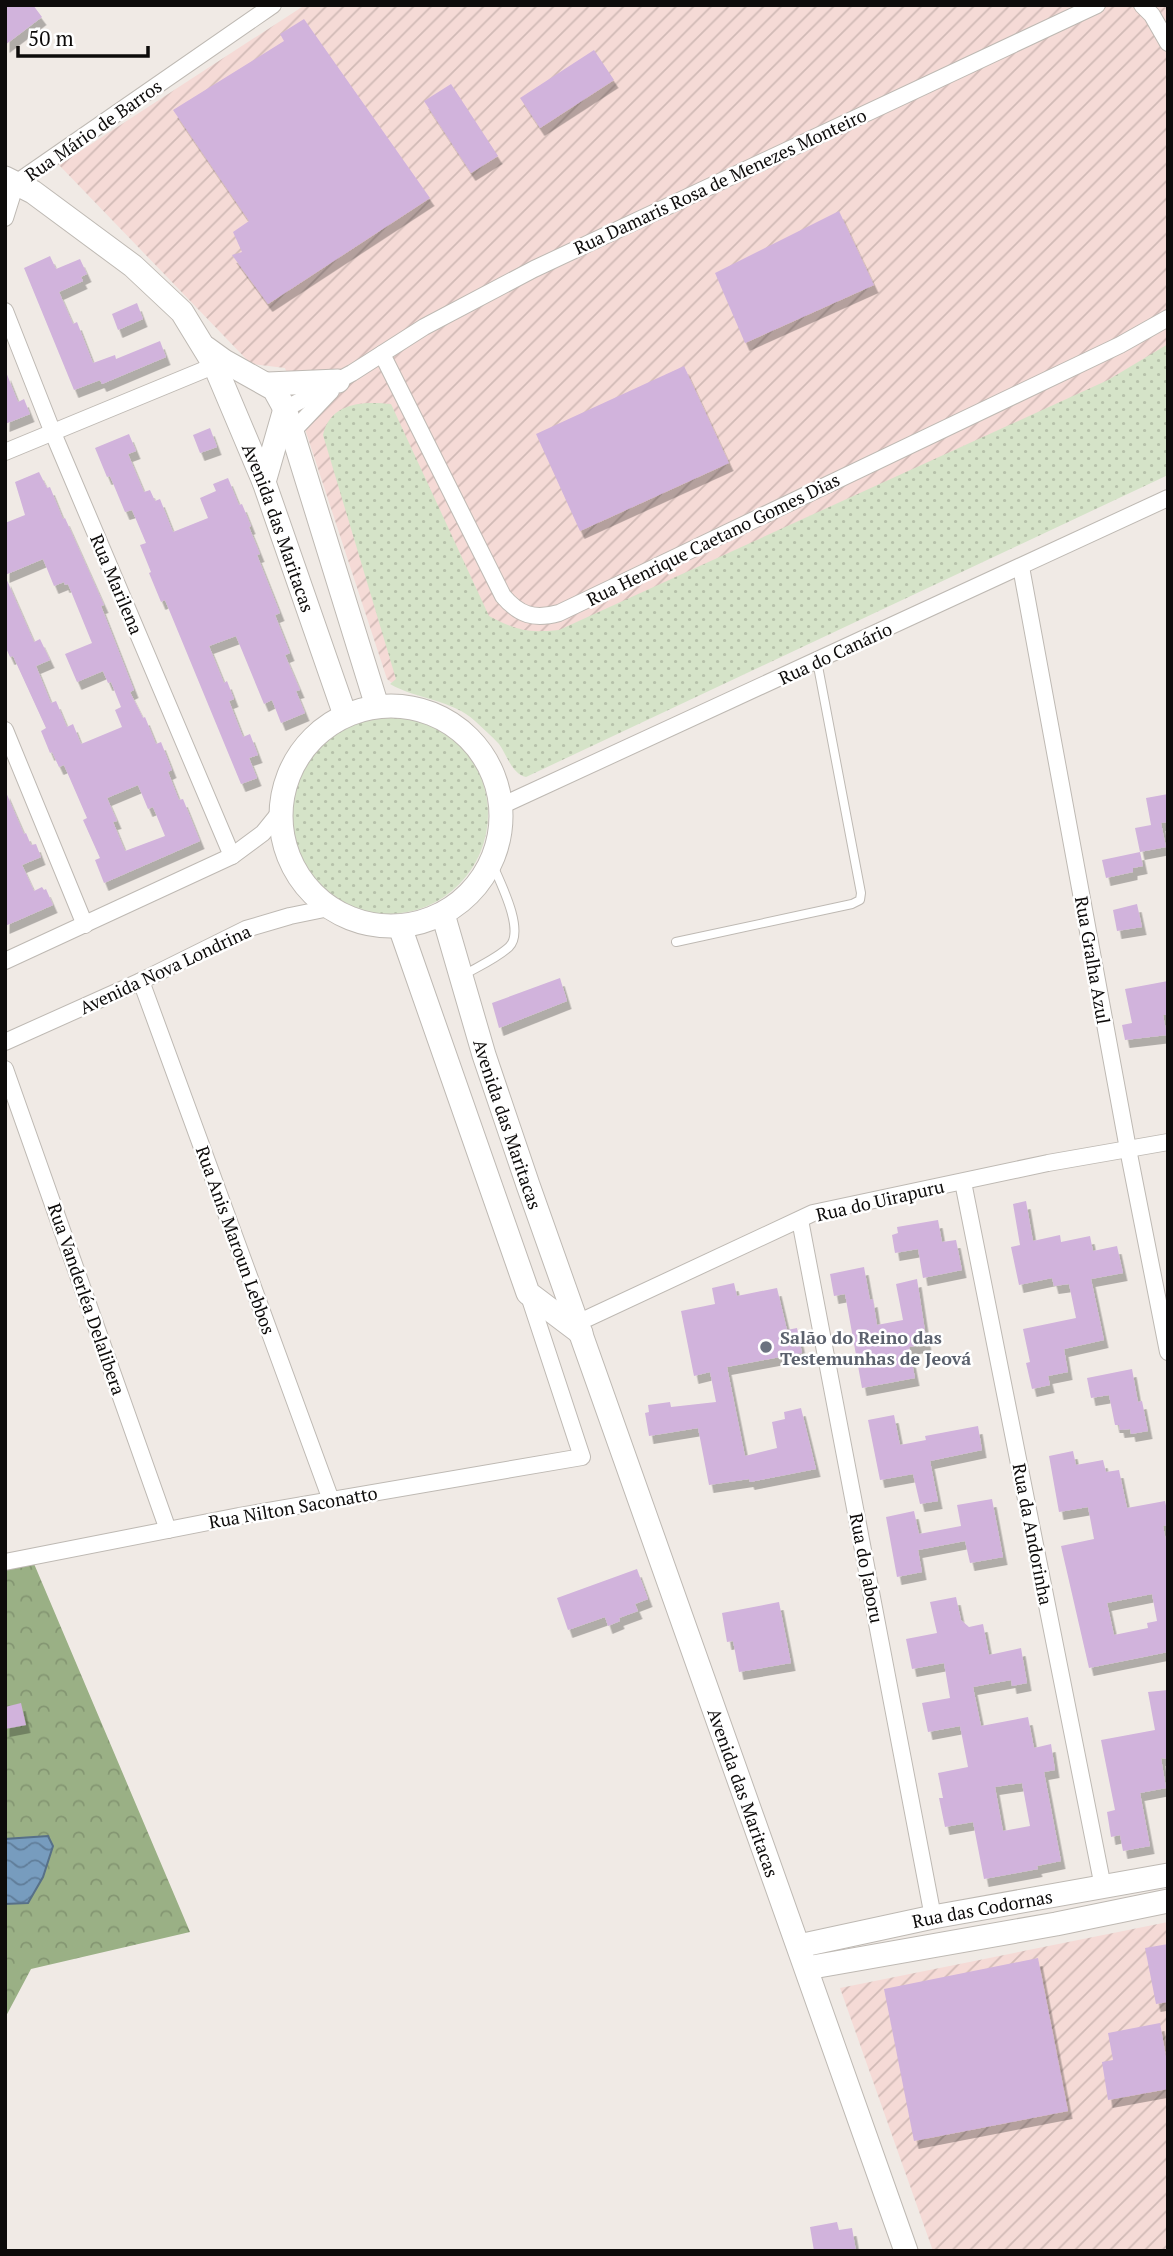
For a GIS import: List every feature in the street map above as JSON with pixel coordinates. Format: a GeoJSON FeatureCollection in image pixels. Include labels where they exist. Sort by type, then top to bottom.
{"type":"FeatureCollection","features":[{"type":"Feature","properties":{"kind":"street","name":"Rua Mário de Barros"},"geometry":{"type":"LineString","coordinates":[[10,181],[273,5]]}},
{"type":"Feature","properties":{"kind":"street","name":"Rua Damaris Rosa de Menezes Monteiro"},"geometry":{"type":"LineString","coordinates":[[285,409],[345,377],[424,327],[534,269],[1097,5]]}},
{"type":"Feature","properties":{"kind":"street"},"geometry":{"type":"LineString","coordinates":[[1142,5],[1152,15],[1168,43]]}},
{"type":"Feature","properties":{"kind":"street"},"geometry":{"type":"LineString","coordinates":[[5,218],[10,181]]}},
{"type":"Feature","properties":{"kind":"street","name":"Avenida das Maritacas"},"geometry":{"type":"LineString","coordinates":[[10,181],[33,192],[133,267],[182,312],[214,358],[264,482],[345,715]]}},
{"type":"Feature","properties":{"kind":"street","name":"Rua Marilena"},"geometry":{"type":"LineString","coordinates":[[5,311],[53,433],[232,856]]}},
{"type":"Feature","properties":{"kind":"street","name":"Rua Henrique Caetano Gomes Dias"},"geometry":{"type":"LineString","coordinates":[[382,354],[498,588],[515,609],[523,614],[541,617],[559,613],[1120,345],[1168,318]]}},
{"type":"Feature","properties":{"kind":"street"},"geometry":{"type":"LineString","coordinates":[[5,452],[53,433],[214,358],[268,384],[345,377]]}},
{"type":"Feature","properties":{"kind":"street","name":"Rua Damaris Rosa de Menezes Monteiro"},"geometry":{"type":"LineString","coordinates":[[292,432],[345,377]]}},
{"type":"Feature","properties":{"kind":"street","name":"Avenida das Maritacas"},"geometry":{"type":"LineString","coordinates":[[268,384],[274,388],[285,409],[377,706]]}},
{"type":"Feature","properties":{"kind":"street"},"geometry":{"type":"LineString","coordinates":[[264,482],[285,409]]}},
{"type":"Feature","properties":{"kind":"street","name":"Rua do Canário"},"geometry":{"type":"LineString","coordinates":[[500,806],[1168,498]]}},
{"type":"Feature","properties":{"kind":"street","name":"Rua Gralha Azul"},"geometry":{"type":"LineString","coordinates":[[1021,567],[1168,1352]]}},
{"type":"Feature","properties":{"kind":"street"},"geometry":{"type":"LineString","coordinates":[[377,706],[415,708],[450,722],[469,738],[485,758],[495,782],[500,806],[501,825],[491,861],[471,891],[443,914],[400,927],[378,926],[352,920],[329,908],[308,890],[292,867],[283,840],[280,812],[284,786],[294,761],[310,740],[329,723],[345,715],[377,706]]}},
{"type":"Feature","properties":{"kind":"street"},"geometry":{"type":"LineString","coordinates":[[5,730],[85,925]]}},
{"type":"Feature","properties":{"kind":"street"},"geometry":{"type":"LineString","coordinates":[[5,961],[232,856],[263,833],[280,812]]}},
{"type":"Feature","properties":{"kind":"street","name":"Avenida Nova Londrina"},"geometry":{"type":"LineString","coordinates":[[5,1042],[141,981],[246,929],[329,908]]}},
{"type":"Feature","properties":{"kind":"street","name":"Avenida das Maritacas"},"geometry":{"type":"LineString","coordinates":[[443,914],[489,1070],[577,1327],[906,2251]]}},
{"type":"Feature","properties":{"kind":"street","name":"Avenida das Maritacas"},"geometry":{"type":"LineString","coordinates":[[400,927],[528,1293],[582,1457]]}},
{"type":"Feature","properties":{"kind":"street","name":"Rua Anis Maroun Lebbos"},"geometry":{"type":"LineString","coordinates":[[141,981],[331,1500]]}},
{"type":"Feature","properties":{"kind":"street","name":"Rua Vanderléa Delalibera"},"geometry":{"type":"LineString","coordinates":[[5,1069],[168,1530]]}},
{"type":"Feature","properties":{"kind":"street"},"geometry":{"type":"LineString","coordinates":[[455,1083],[489,1070]]}},
{"type":"Feature","properties":{"kind":"street","name":"Rua do Uirapuru"},"geometry":{"type":"LineString","coordinates":[[577,1327],[813,1213],[1168,1142]]}},
{"type":"Feature","properties":{"kind":"street","name":"Rua da Andorinha"},"geometry":{"type":"LineString","coordinates":[[963,1182],[1103,1887]]}},
{"type":"Feature","properties":{"kind":"street","name":"Rua do Jaboru"},"geometry":{"type":"LineString","coordinates":[[800,1220],[933,1917]]}},
{"type":"Feature","properties":{"kind":"street"},"geometry":{"type":"LineString","coordinates":[[528,1293],[577,1327]]}},
{"type":"Feature","properties":{"kind":"street","name":"Rua Nilton Saconatto"},"geometry":{"type":"LineString","coordinates":[[6,1560],[582,1457]]}},
{"type":"Feature","properties":{"kind":"street","name":"Rua das Codornas"},"geometry":{"type":"LineString","coordinates":[[803,1957],[933,1917],[1168,1875]]}},
{"type":"Feature","properties":{"kind":"street"},"geometry":{"type":"LineString","coordinates":[[1050,1895],[1056,1924]]}},
{"type":"Feature","properties":{"kind":"street","name":"Rua das Codornas"},"geometry":{"type":"LineString","coordinates":[[803,1957],[1056,1924],[1168,1901]]}},
{"type":"Feature","properties":{"kind":"lane"},"geometry":{"type":"LineString","coordinates":[[676,942],[852,904],[860,900],[861,893],[817,661]]}},
{"type":"Feature","properties":{"kind":"lane"},"geometry":{"type":"LineString","coordinates":[[460,977],[510,946],[515,936],[515,922],[491,861]]}},
{"type":"Feature","properties":{"kind":"shaded area"},"geometry":{"type":"Polygon","coordinates":[[[305,5],[1168,5],[1168,415],[446,703],[397,687],[387,679],[285,368],[251,364],[59,165],[305,5]]]}},
{"type":"Feature","properties":{"kind":"shaded area"},"geometry":{"type":"Polygon","coordinates":[[[1168,1922],[1168,2251],[933,2251],[840,1988],[1168,1922]]]}},
{"type":"Feature","properties":{"kind":"green space"},"geometry":{"type":"Polygon","coordinates":[[[1168,344],[1168,475],[526,777],[513,768],[496,741],[466,714],[390,684],[396,679],[323,435],[327,424],[340,410],[359,404],[391,404],[489,616],[523,630],[559,630],[1108,380],[1168,344]]]}},
{"type":"Feature","properties":{"kind":"green space"},"geometry":{"type":"Polygon","coordinates":[[[388,714],[426,721],[459,743],[481,776],[488,814],[481,852],[459,885],[426,907],[388,914],[350,907],[317,885],[295,852],[288,814],[295,776],[317,743],[350,721],[388,714]]]}},
{"type":"Feature","properties":{"kind":"green space"},"geometry":{"type":"Polygon","coordinates":[[[32,1559],[190,1932],[31,1969],[5,2018],[5,1563],[32,1559]]]}},
{"type":"Feature","properties":{"kind":"water"},"geometry":{"type":"Polygon","coordinates":[[[48,1836],[53,1846],[43,1877],[28,1903],[5,1904],[5,1839],[48,1836]]]}},
{"type":"Feature","properties":{"kind":"building"},"geometry":{"type":"Polygon","coordinates":[[[5,5],[33,5],[42,17],[5,45],[5,5]]]}},
{"type":"Feature","properties":{"kind":"building"},"geometry":{"type":"Polygon","coordinates":[[[304,19],[430,198],[268,304],[232,255],[242,252],[233,232],[249,221],[173,110],[284,41],[280,34],[304,19]]]}},
{"type":"Feature","properties":{"kind":"building"},"geometry":{"type":"Polygon","coordinates":[[[594,50],[614,80],[540,128],[520,98],[594,50]]]}},
{"type":"Feature","properties":{"kind":"building"},"geometry":{"type":"Polygon","coordinates":[[[451,84],[498,156],[471,173],[424,101],[451,84]]]}},
{"type":"Feature","properties":{"kind":"building"},"geometry":{"type":"Polygon","coordinates":[[[839,211],[874,285],[745,343],[715,273],[839,211]]]}},
{"type":"Feature","properties":{"kind":"building"},"geometry":{"type":"Polygon","coordinates":[[[50,256],[56,269],[80,259],[87,274],[81,277],[83,281],[59,292],[73,324],[77,322],[93,363],[115,355],[116,359],[160,341],[166,357],[102,384],[100,380],[74,390],[24,268],[50,256]]]}},
{"type":"Feature","properties":{"kind":"building"},"geometry":{"type":"Polygon","coordinates":[[[137,303],[143,319],[118,330],[112,314],[137,303]]]}},
{"type":"Feature","properties":{"kind":"building"},"geometry":{"type":"Polygon","coordinates":[[[684,366],[729,463],[580,531],[536,434],[684,366]]]}},
{"type":"Feature","properties":{"kind":"building"},"geometry":{"type":"Polygon","coordinates":[[[6,372],[18,402],[24,399],[30,414],[5,424],[6,372]]]}},
{"type":"Feature","properties":{"kind":"building"},"geometry":{"type":"Polygon","coordinates":[[[210,428],[217,447],[200,453],[193,435],[210,428]]]}},
{"type":"Feature","properties":{"kind":"building"},"geometry":{"type":"Polygon","coordinates":[[[129,434],[136,451],[128,454],[144,492],[150,490],[155,501],[160,499],[173,532],[208,518],[200,498],[216,491],[213,484],[228,478],[251,526],[249,527],[260,554],[257,555],[280,613],[275,615],[290,653],[285,655],[300,690],[296,691],[305,713],[281,723],[272,700],[264,704],[236,636],[209,646],[224,683],[227,681],[234,699],[229,701],[243,737],[250,734],[258,755],[249,758],[257,778],[241,784],[165,600],[161,602],[149,573],[151,572],[140,545],[146,543],[132,510],[125,512],[95,448],[129,434]]]}},
{"type":"Feature","properties":{"kind":"building"},"geometry":{"type":"Polygon","coordinates":[[[39,472],[47,488],[50,487],[104,605],[101,606],[134,690],[130,692],[143,718],[145,717],[156,744],[161,742],[172,770],[168,772],[179,800],[183,799],[200,841],[104,883],[95,860],[100,858],[83,820],[87,818],[64,765],[59,767],[52,752],[50,753],[41,731],[46,728],[13,656],[10,657],[5,646],[6,578],[34,642],[40,639],[50,660],[36,666],[51,703],[56,701],[67,727],[73,724],[81,744],[122,727],[115,710],[121,707],[111,682],[108,683],[103,671],[77,682],[65,654],[92,643],[68,584],[65,585],[64,582],[54,586],[43,559],[5,575],[5,523],[25,515],[15,482],[39,472]],[[138,785],[107,798],[125,851],[165,836],[153,807],[148,809],[138,785]]]}},
{"type":"Feature","properties":{"kind":"building"},"geometry":{"type":"Polygon","coordinates":[[[5,790],[24,834],[26,833],[31,845],[36,844],[41,857],[22,865],[34,891],[42,887],[46,889],[53,905],[5,926],[5,790]]]}},
{"type":"Feature","properties":{"kind":"building"},"geometry":{"type":"Polygon","coordinates":[[[1168,794],[1168,822],[1161,823],[1166,847],[1140,852],[1135,828],[1151,825],[1146,798],[1168,794]]]}},
{"type":"Feature","properties":{"kind":"building"},"geometry":{"type":"Polygon","coordinates":[[[1140,852],[1143,866],[1133,868],[1133,872],[1106,878],[1102,860],[1140,852]]]}},
{"type":"Feature","properties":{"kind":"building"},"geometry":{"type":"Polygon","coordinates":[[[1137,904],[1142,927],[1117,931],[1113,910],[1137,904]]]}},
{"type":"Feature","properties":{"kind":"building"},"geometry":{"type":"Polygon","coordinates":[[[560,978],[567,1001],[499,1028],[492,1003],[560,978]]]}},
{"type":"Feature","properties":{"kind":"building"},"geometry":{"type":"Polygon","coordinates":[[[1168,981],[1168,1015],[1163,1015],[1167,1035],[1125,1040],[1122,1025],[1132,1023],[1125,989],[1168,981]]]}},
{"type":"Feature","properties":{"kind":"building"},"geometry":{"type":"Polygon","coordinates":[[[1026,1201],[1033,1241],[1060,1235],[1061,1242],[1090,1236],[1093,1251],[1117,1246],[1123,1273],[1091,1279],[1104,1340],[1064,1349],[1068,1372],[1048,1376],[1050,1385],[1032,1389],[1023,1329],[1076,1318],[1069,1284],[1054,1286],[1052,1278],[1019,1285],[1011,1247],[1020,1245],[1013,1204],[1026,1201]]]}},
{"type":"Feature","properties":{"kind":"building"},"geometry":{"type":"Polygon","coordinates":[[[938,1220],[942,1242],[956,1240],[962,1270],[923,1278],[918,1249],[895,1253],[892,1235],[898,1233],[897,1227],[938,1220]]]}},
{"type":"Feature","properties":{"kind":"building"},"geometry":{"type":"Polygon","coordinates":[[[864,1267],[877,1325],[903,1320],[896,1284],[917,1279],[927,1344],[909,1347],[915,1378],[862,1388],[845,1294],[834,1296],[830,1274],[864,1267]]]}},
{"type":"Feature","properties":{"kind":"building"},"geometry":{"type":"Polygon","coordinates":[[[734,1283],[737,1296],[777,1288],[787,1330],[797,1328],[802,1353],[727,1367],[745,1456],[777,1448],[772,1422],[785,1419],[784,1412],[801,1408],[816,1469],[750,1482],[749,1479],[709,1485],[698,1428],[649,1436],[645,1413],[649,1412],[648,1405],[670,1402],[671,1407],[716,1402],[710,1372],[694,1376],[681,1311],[715,1304],[712,1288],[734,1283]]]}},
{"type":"Feature","properties":{"kind":"building"},"geometry":{"type":"Polygon","coordinates":[[[1132,1369],[1138,1402],[1142,1401],[1148,1431],[1131,1434],[1130,1429],[1120,1430],[1119,1425],[1115,1425],[1109,1395],[1091,1398],[1087,1378],[1132,1369]]]}},
{"type":"Feature","properties":{"kind":"building"},"geometry":{"type":"Polygon","coordinates":[[[894,1415],[900,1445],[926,1440],[925,1436],[978,1426],[982,1450],[930,1461],[938,1501],[920,1504],[913,1474],[880,1480],[868,1420],[894,1415]]]}},
{"type":"Feature","properties":{"kind":"building"},"geometry":{"type":"Polygon","coordinates":[[[1073,1451],[1076,1465],[1103,1460],[1106,1472],[1119,1470],[1127,1508],[1165,1501],[1168,1515],[1168,1525],[1163,1526],[1168,1550],[1168,1652],[1089,1668],[1061,1546],[1094,1539],[1088,1507],[1059,1512],[1049,1456],[1073,1451]],[[1152,1594],[1107,1603],[1114,1635],[1148,1628],[1147,1623],[1157,1621],[1152,1594]]]}},
{"type":"Feature","properties":{"kind":"building"},"geometry":{"type":"Polygon","coordinates":[[[992,1499],[1003,1557],[970,1563],[965,1541],[918,1550],[922,1572],[897,1577],[886,1517],[914,1511],[919,1534],[961,1526],[957,1505],[992,1499]]]}},
{"type":"Feature","properties":{"kind":"building"},"geometry":{"type":"Polygon","coordinates":[[[637,1569],[648,1599],[635,1604],[638,1611],[619,1618],[620,1621],[608,1626],[605,1617],[568,1630],[557,1598],[637,1569]]]}},
{"type":"Feature","properties":{"kind":"building"},"geometry":{"type":"Polygon","coordinates":[[[956,1597],[961,1620],[969,1627],[983,1624],[989,1655],[1021,1648],[1027,1683],[1012,1686],[1011,1680],[973,1687],[981,1726],[1028,1717],[1034,1748],[1051,1744],[1055,1770],[1044,1772],[1061,1861],[1037,1866],[1038,1869],[984,1879],[973,1822],[945,1827],[939,1798],[943,1798],[938,1773],[968,1767],[960,1726],[928,1732],[922,1703],[950,1698],[944,1663],[912,1669],[906,1639],[937,1633],[930,1602],[956,1597]],[[1022,1783],[995,1787],[1003,1831],[1030,1826],[1022,1783]]]}},
{"type":"Feature","properties":{"kind":"building"},"geometry":{"type":"Polygon","coordinates":[[[779,1602],[791,1663],[739,1672],[733,1641],[727,1642],[722,1613],[779,1602]]]}},
{"type":"Feature","properties":{"kind":"building"},"geometry":{"type":"Polygon","coordinates":[[[1168,1690],[1168,1759],[1161,1758],[1166,1788],[1140,1793],[1150,1846],[1123,1851],[1120,1835],[1111,1837],[1107,1812],[1115,1810],[1101,1740],[1155,1730],[1148,1692],[1168,1690]]]}},
{"type":"Feature","properties":{"kind":"building"},"geometry":{"type":"Polygon","coordinates":[[[21,1703],[26,1725],[5,1729],[5,1707],[21,1703]]]}},
{"type":"Feature","properties":{"kind":"building"},"geometry":{"type":"Polygon","coordinates":[[[1168,1944],[1168,2002],[1156,2004],[1145,1948],[1168,1944]]]}},
{"type":"Feature","properties":{"kind":"building"},"geometry":{"type":"Polygon","coordinates":[[[1038,1958],[1068,2111],[914,2141],[884,1989],[1038,1958]]]}},
{"type":"Feature","properties":{"kind":"building"},"geometry":{"type":"Polygon","coordinates":[[[1160,2023],[1168,2068],[1168,2089],[1108,2100],[1102,2062],[1113,2060],[1108,2033],[1160,2023]]]}},
{"type":"Feature","properties":{"kind":"building"},"geometry":{"type":"Polygon","coordinates":[[[837,2222],[839,2230],[852,2228],[856,2251],[814,2251],[810,2227],[837,2222]]]}},
{"type":"Feature","properties":{"kind":"place","name":"Salão do Reino das Testemunhas de Jeová"},"geometry":{"type":"Point","coordinates":[766,1347]}}]}
